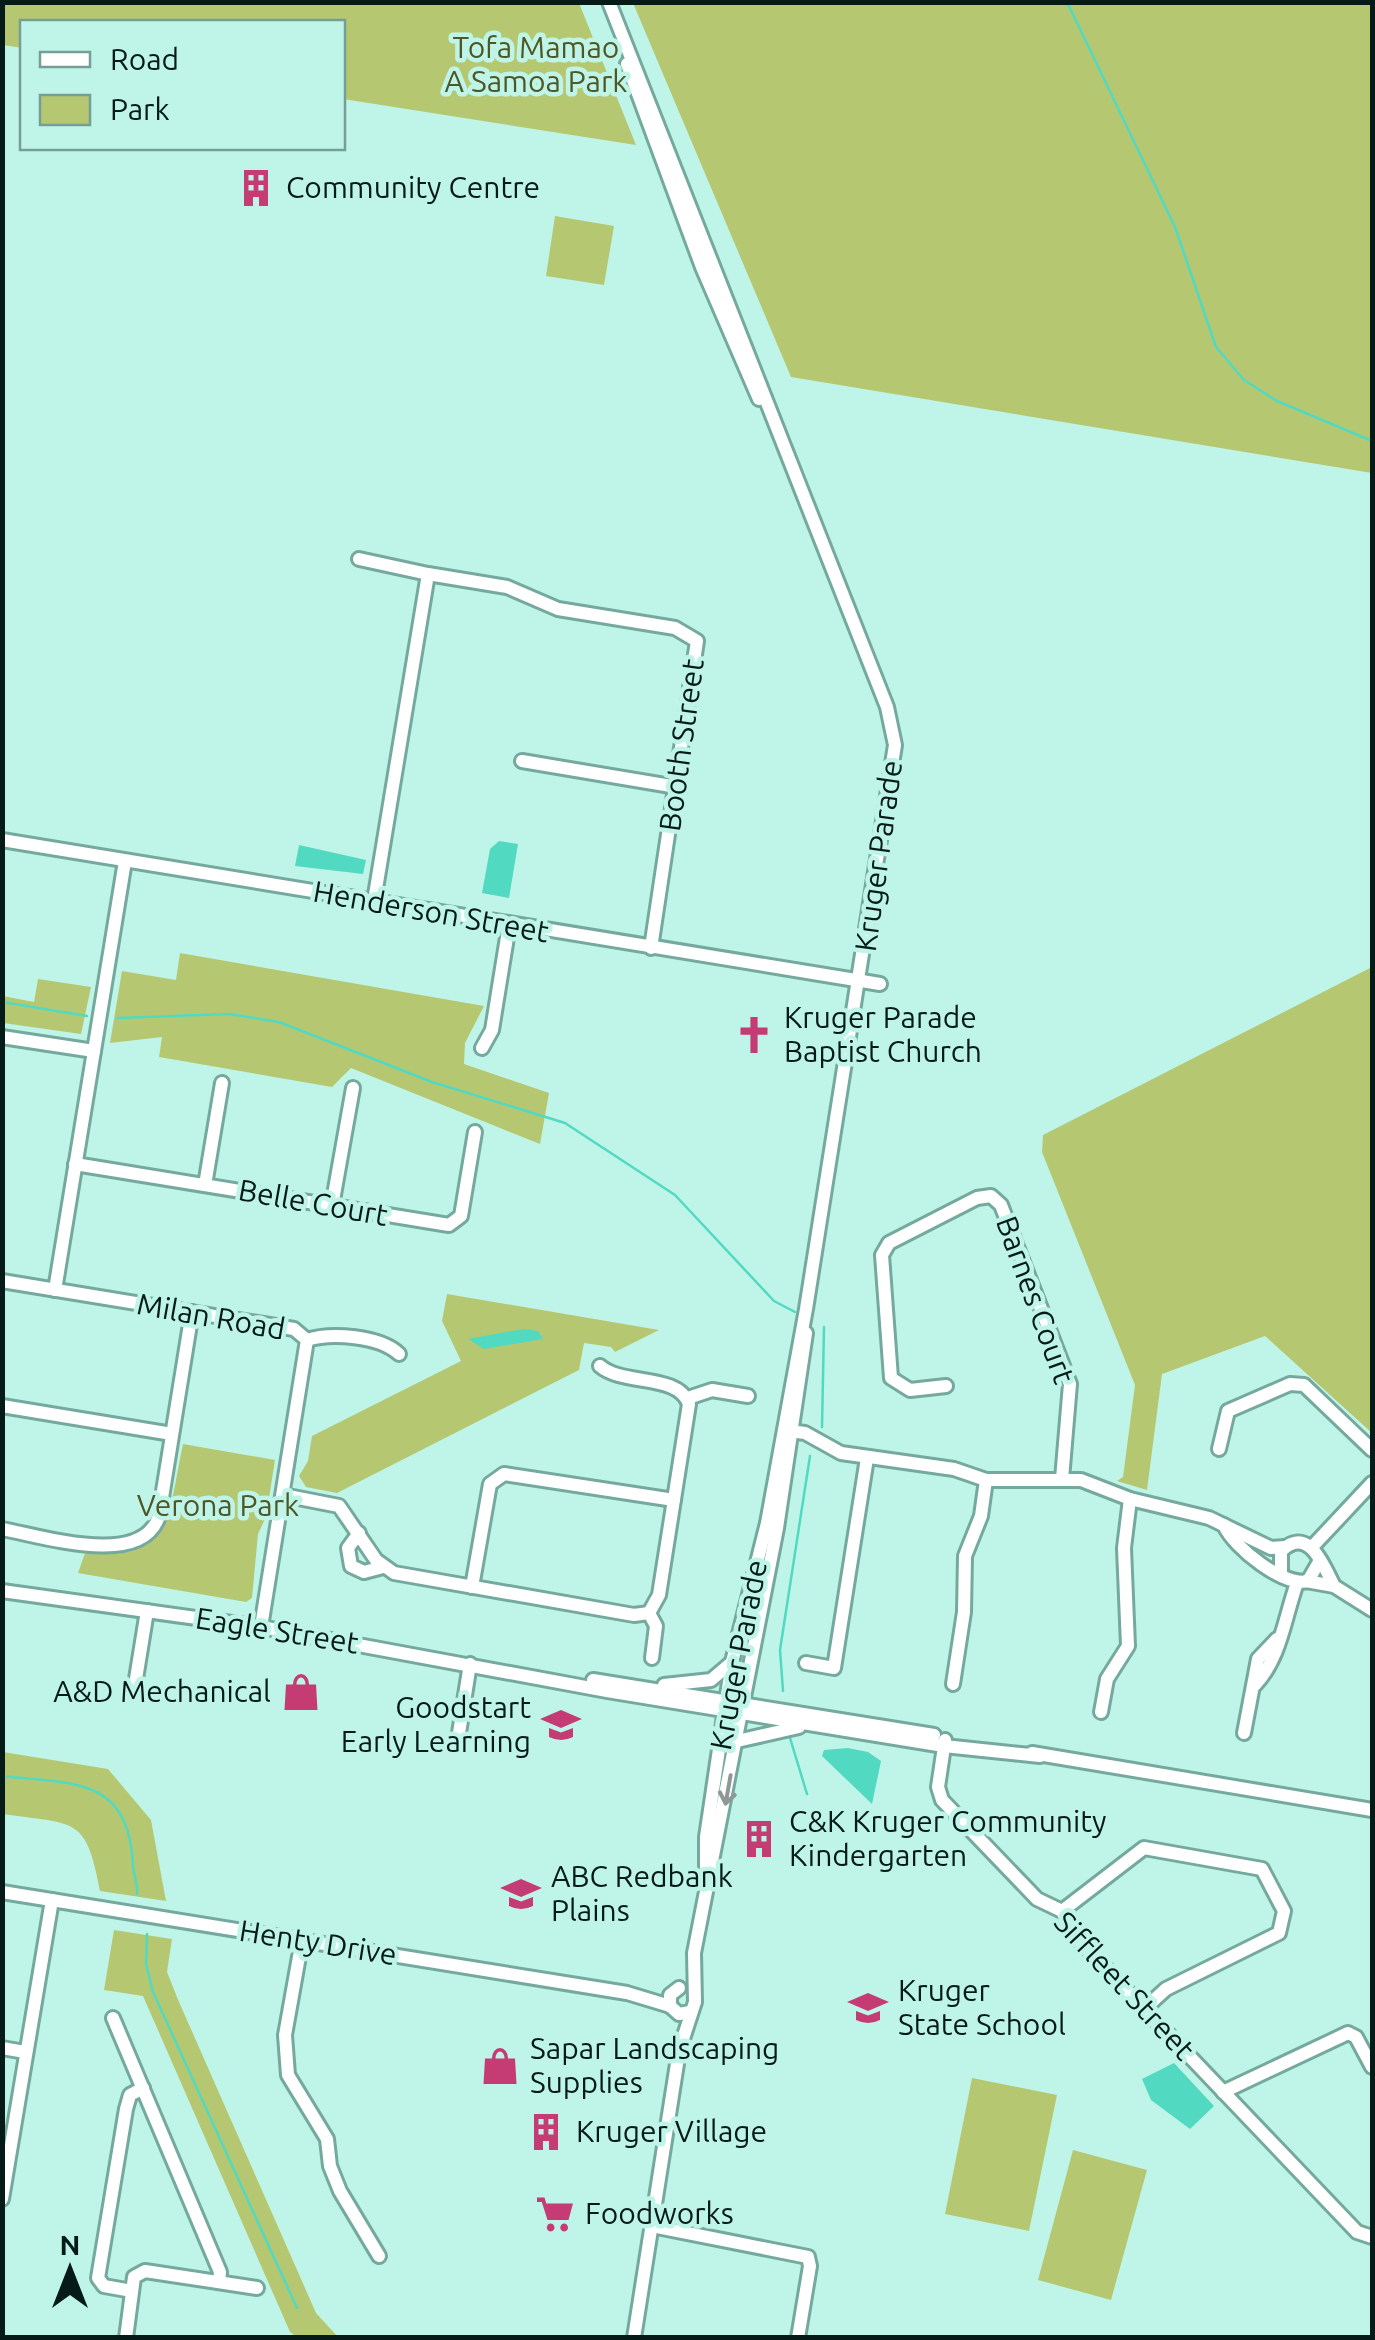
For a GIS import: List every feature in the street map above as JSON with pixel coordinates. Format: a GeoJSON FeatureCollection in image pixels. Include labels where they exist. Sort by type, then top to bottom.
{"type":"FeatureCollection","features":[{"type":"Feature","properties":{"kind":"street","name":"Kruger Parade"},"geometry":{"type":"LineString","coordinates":[[609,2],[682,178],[773,422],[887,707],[894,736],[894,765],[737,1741],[694,1954],[696,2002],[690,2012]]}},
{"type":"Feature","properties":{"kind":"street"},"geometry":{"type":"LineString","coordinates":[[360,559],[428,574],[374,902]]}},
{"type":"Feature","properties":{"kind":"street","name":"Booth Street"},"geometry":{"type":"LineString","coordinates":[[428,574],[497,585],[558,609],[675,628],[693,636],[698,649],[650,948]]}},
{"type":"Feature","properties":{"kind":"street"},"geometry":{"type":"LineString","coordinates":[[522,760],[677,787]]}},
{"type":"Feature","properties":{"kind":"street","name":"Henderson Street"},"geometry":{"type":"LineString","coordinates":[[2,840],[880,984]]}},
{"type":"Feature","properties":{"kind":"street"},"geometry":{"type":"LineString","coordinates":[[54,1290],[126,861]]}},
{"type":"Feature","properties":{"kind":"street"},"geometry":{"type":"LineString","coordinates":[[482,1048],[492,1030],[509,925]]}},
{"type":"Feature","properties":{"kind":"street"},"geometry":{"type":"LineString","coordinates":[[2,1037],[94,1052]]}},
{"type":"Feature","properties":{"kind":"street"},"geometry":{"type":"LineString","coordinates":[[205,1184],[222,1083]]}},
{"type":"Feature","properties":{"kind":"street"},"geometry":{"type":"LineString","coordinates":[[332,1206],[353,1088]]}},
{"type":"Feature","properties":{"kind":"street","name":"Belle Court"},"geometry":{"type":"LineString","coordinates":[[75,1164],[456,1224],[463,1209],[475,1132]]}},
{"type":"Feature","properties":{"kind":"street","name":"Barnes Court"},"geometry":{"type":"LineString","coordinates":[[946,1386],[910,1390],[891,1378],[882,1255],[889,1243],[976,1198],[990,1196],[1001,1206],[1070,1384],[1062,1479]]}},
{"type":"Feature","properties":{"kind":"street","name":"Milan Road"},"geometry":{"type":"LineString","coordinates":[[2,1281],[294,1329],[307,1340],[261,1628]]}},
{"type":"Feature","properties":{"kind":"street"},"geometry":{"type":"LineString","coordinates":[[2,1530],[114,1547],[146,1534],[159,1516],[192,1312]]}},
{"type":"Feature","properties":{"kind":"street"},"geometry":{"type":"LineString","coordinates":[[307,1340],[328,1334],[390,1345],[399,1354]]}},
{"type":"Feature","properties":{"kind":"street"},"geometry":{"type":"LineString","coordinates":[[600,1366],[610,1376],[675,1388],[688,1398]]}},
{"type":"Feature","properties":{"kind":"street"},"geometry":{"type":"LineString","coordinates":[[1220,1448],[1228,1411],[1290,1384],[1309,1389],[1372,1450]]}},
{"type":"Feature","properties":{"kind":"street"},"geometry":{"type":"LineString","coordinates":[[688,1398],[712,1390],[748,1396]]}},
{"type":"Feature","properties":{"kind":"street"},"geometry":{"type":"LineString","coordinates":[[284,1495],[339,1506],[383,1567],[409,1577],[634,1615],[649,1613],[658,1602],[688,1398]]}},
{"type":"Feature","properties":{"kind":"street"},"geometry":{"type":"LineString","coordinates":[[2,1406],[172,1434]]}},
{"type":"Feature","properties":{"kind":"street"},"geometry":{"type":"LineString","coordinates":[[787,1436],[805,1433],[822,1445],[868,1458],[954,1468],[986,1480],[1081,1480],[1130,1499],[1224,1525],[1262,1545],[1284,1547],[1299,1542],[1312,1547],[1334,1586]]}},
{"type":"Feature","properties":{"kind":"street","name":"Kruger Parade"},"geometry":{"type":"LineString","coordinates":[[706,1886],[706,1837],[732,1662],[787,1436]]}},
{"type":"Feature","properties":{"kind":"street"},"geometry":{"type":"LineString","coordinates":[[806,1664],[834,1668],[868,1458]]}},
{"type":"Feature","properties":{"kind":"street"},"geometry":{"type":"LineString","coordinates":[[472,1587],[487,1494],[490,1484],[504,1474],[674,1500]]}},
{"type":"Feature","properties":{"kind":"street"},"geometry":{"type":"LineString","coordinates":[[954,1684],[964,1612],[965,1556],[980,1516],[986,1480]]}},
{"type":"Feature","properties":{"kind":"street"},"geometry":{"type":"LineString","coordinates":[[1312,1547],[1372,1483]]}},
{"type":"Feature","properties":{"kind":"street"},"geometry":{"type":"LineString","coordinates":[[1100,1712],[1107,1679],[1128,1646],[1124,1548],[1130,1499]]}},
{"type":"Feature","properties":{"kind":"street"},"geometry":{"type":"LineString","coordinates":[[1224,1525],[1238,1546],[1281,1573],[1302,1582],[1334,1586],[1372,1610]]}},
{"type":"Feature","properties":{"kind":"street"},"geometry":{"type":"LineString","coordinates":[[360,1533],[348,1548],[350,1566],[364,1572],[383,1567]]}},
{"type":"Feature","properties":{"kind":"street"},"geometry":{"type":"LineString","coordinates":[[1281,1573],[1278,1559],[1284,1547]]}},
{"type":"Feature","properties":{"kind":"street"},"geometry":{"type":"LineString","coordinates":[[1244,1733],[1258,1659],[1277,1639],[1302,1582],[1319,1562]]}},
{"type":"Feature","properties":{"kind":"street","name":"Eagle Street"},"geometry":{"type":"LineString","coordinates":[[2,1591],[261,1628],[726,1706]]}},
{"type":"Feature","properties":{"kind":"street"},"geometry":{"type":"LineString","coordinates":[[135,1685],[147,1611]]}},
{"type":"Feature","properties":{"kind":"street"},"geometry":{"type":"LineString","coordinates":[[649,1613],[656,1626],[652,1658]]}},
{"type":"Feature","properties":{"kind":"street"},"geometry":{"type":"LineString","coordinates":[[631,1686],[710,1680],[732,1662]]}},
{"type":"Feature","properties":{"kind":"street"},"geometry":{"type":"LineString","coordinates":[[459,1733],[470,1664]]}},
{"type":"Feature","properties":{"kind":"street","name":"Eagle Street"},"geometry":{"type":"LineString","coordinates":[[551,1678],[631,1686],[811,1724],[945,1741]]}},
{"type":"Feature","properties":{"kind":"street","name":"Eagle Street"},"geometry":{"type":"LineString","coordinates":[[742,1709],[1372,1810]]}},
{"type":"Feature","properties":{"kind":"street"},"geometry":{"type":"LineString","coordinates":[[737,1741],[811,1724]]}},
{"type":"Feature","properties":{"kind":"street","name":"Siffleet Street"},"geometry":{"type":"LineString","coordinates":[[945,1741],[938,1787],[942,1800],[1037,1900],[1062,1911],[1072,1933],[1144,2009],[1358,2232],[1372,2237]]}},
{"type":"Feature","properties":{"kind":"street"},"geometry":{"type":"LineString","coordinates":[[1062,1911],[1144,1848],[1262,1870],[1284,1910],[1279,1932],[1166,1990],[1144,2009]]}},
{"type":"Feature","properties":{"kind":"street","name":"Henty Drive"},"geometry":{"type":"LineString","coordinates":[[2,1892],[673,1999],[690,2012]]}},
{"type":"Feature","properties":{"kind":"street"},"geometry":{"type":"LineString","coordinates":[[2,2198],[52,1900]]}},
{"type":"Feature","properties":{"kind":"street"},"geometry":{"type":"LineString","coordinates":[[302,1940],[286,2035],[288,2075],[327,2139],[330,2166],[340,2192],[379,2256]]}},
{"type":"Feature","properties":{"kind":"street","name":"Kruger Parade"},"geometry":{"type":"LineString","coordinates":[[673,1999],[694,1954]]}},
{"type":"Feature","properties":{"kind":"street"},"geometry":{"type":"LineString","coordinates":[[678,2050],[673,1999],[693,1994]]}},
{"type":"Feature","properties":{"kind":"street"},"geometry":{"type":"LineString","coordinates":[[634,2338],[678,2050],[690,2012]]}},
{"type":"Feature","properties":{"kind":"street"},"geometry":{"type":"LineString","coordinates":[[113,2018],[220,2272],[218,2282]]}},
{"type":"Feature","properties":{"kind":"street"},"geometry":{"type":"LineString","coordinates":[[1223,2092],[1338,2034],[1356,2037],[1371,2059]]}},
{"type":"Feature","properties":{"kind":"street"},"geometry":{"type":"LineString","coordinates":[[2,2048],[25,2052]]}},
{"type":"Feature","properties":{"kind":"street"},"geometry":{"type":"LineString","coordinates":[[132,2290],[104,2286],[98,2278],[126,2109],[130,2096],[143,2088]]}},
{"type":"Feature","properties":{"kind":"street"},"geometry":{"type":"LineString","coordinates":[[652,2226],[808,2257],[810,2266],[798,2338]]}},
{"type":"Feature","properties":{"kind":"street"},"geometry":{"type":"LineString","coordinates":[[127,2331],[134,2276],[146,2271],[257,2288]]}},
{"type":"Feature","properties":{"kind":"green space","name":"Tofa Mamao A Samoa Park"},"geometry":{"type":"Polygon","coordinates":[[[2,3],[579,3],[636,145],[345,99],[345,20],[20,20],[20,48],[3,45],[2,3]]]}},
{"type":"Feature","properties":{"kind":"green space"},"geometry":{"type":"Polygon","coordinates":[[[633,3],[1372,3],[1372,473],[791,377],[633,3]]]}},
{"type":"Feature","properties":{"kind":"green space"},"geometry":{"type":"Polygon","coordinates":[[[555,216],[614,226],[604,285],[546,276],[555,216]]]}},
{"type":"Feature","properties":{"kind":"green space"},"geometry":{"type":"Polygon","coordinates":[[[180,953],[484,1006],[465,1043],[464,1064],[549,1093],[540,1144],[351,1068],[332,1087],[159,1057],[162,1037],[110,1043],[122,971],[176,980],[180,953]]]}},
{"type":"Feature","properties":{"kind":"green space"},"geometry":{"type":"Polygon","coordinates":[[[1372,967],[1372,1433],[1265,1336],[1162,1374],[1147,1490],[1117,1481],[1123,1477],[1135,1385],[1042,1152],[1043,1135],[1372,967]]]}},
{"type":"Feature","properties":{"kind":"green space"},"geometry":{"type":"Polygon","coordinates":[[[38,979],[91,987],[81,1034],[3,1023],[3,996],[34,1002],[38,979]]]}},
{"type":"Feature","properties":{"kind":"green space"},"geometry":{"type":"Polygon","coordinates":[[[447,1294],[659,1330],[615,1352],[611,1347],[584,1343],[579,1370],[337,1493],[306,1487],[299,1476],[308,1461],[312,1436],[461,1361],[442,1321],[447,1294]]]}},
{"type":"Feature","properties":{"kind":"green space","name":"Verona Park"},"geometry":{"type":"Polygon","coordinates":[[[183,1444],[275,1460],[266,1517],[258,1534],[252,1598],[246,1602],[78,1573],[85,1553],[114,1554],[135,1550],[151,1541],[169,1512],[183,1444]]]}},
{"type":"Feature","properties":{"kind":"green space"},"geometry":{"type":"Polygon","coordinates":[[[3,1752],[108,1769],[151,1820],[166,1901],[100,1891],[89,1848],[73,1828],[3,1814],[3,1752]]]}},
{"type":"Feature","properties":{"kind":"green space"},"geometry":{"type":"Polygon","coordinates":[[[114,1930],[172,1939],[167,1972],[179,2002],[316,2313],[338,2337],[297,2337],[290,2332],[143,1996],[104,1990],[114,1930]]]}},
{"type":"Feature","properties":{"kind":"green space"},"geometry":{"type":"Polygon","coordinates":[[[972,2078],[1057,2095],[1029,2231],[945,2214],[972,2078]]]}},
{"type":"Feature","properties":{"kind":"green space"},"geometry":{"type":"Polygon","coordinates":[[[1073,2150],[1147,2170],[1111,2300],[1038,2280],[1073,2150]]]}},
{"type":"Feature","properties":{"kind":"shaded area"},"geometry":{"type":"Polygon","coordinates":[[[499,841],[518,844],[509,898],[482,893],[490,849],[499,841]]]}},
{"type":"Feature","properties":{"kind":"shaded area"},"geometry":{"type":"Polygon","coordinates":[[[299,845],[366,860],[363,874],[295,866],[299,845]]]}},
{"type":"Feature","properties":{"kind":"shaded area"},"geometry":{"type":"Polygon","coordinates":[[[523,1329],[538,1331],[543,1339],[484,1349],[468,1339],[523,1329]]]}},
{"type":"Feature","properties":{"kind":"shaded area"},"geometry":{"type":"Polygon","coordinates":[[[848,1748],[868,1752],[881,1761],[872,1804],[822,1756],[824,1750],[848,1748]]]}},
{"type":"Feature","properties":{"kind":"shaded area"},"geometry":{"type":"Polygon","coordinates":[[[1174,2063],[1214,2106],[1190,2129],[1151,2100],[1142,2079],[1174,2063]]]}},
{"type":"Feature","properties":{"kind":"waterway"},"geometry":{"type":"LineString","coordinates":[[1067,2],[1175,227],[1216,347],[1244,380],[1277,401],[1372,441]]}},
{"type":"Feature","properties":{"kind":"waterway"},"geometry":{"type":"LineString","coordinates":[[2,1002],[87,1016]]}},
{"type":"Feature","properties":{"kind":"waterway"},"geometry":{"type":"LineString","coordinates":[[117,1018],[229,1014],[279,1022],[432,1082],[565,1123],[675,1195],[774,1301],[795,1312]]}},
{"type":"Feature","properties":{"kind":"waterway"},"geometry":{"type":"LineString","coordinates":[[822,1427],[824,1327]]}},
{"type":"Feature","properties":{"kind":"waterway"},"geometry":{"type":"LineString","coordinates":[[783,1691],[780,1650],[810,1456]]}},
{"type":"Feature","properties":{"kind":"waterway"},"geometry":{"type":"LineString","coordinates":[[790,1738],[807,1794]]}},
{"type":"Feature","properties":{"kind":"waterway"},"geometry":{"type":"LineString","coordinates":[[2,1776],[73,1784],[108,1800],[120,1814],[129,1835],[137,1894]]}},
{"type":"Feature","properties":{"kind":"waterway"},"geometry":{"type":"LineString","coordinates":[[147,1934],[146,1964],[153,1992],[297,2308]]}},
{"type":"Feature","properties":{"kind":"place","name":"Community Centre"},"geometry":{"type":"Point","coordinates":[256,188]}},
{"type":"Feature","properties":{"kind":"place","name":"Kruger Parade Baptist Church"},"geometry":{"type":"Point","coordinates":[754,1035]}},
{"type":"Feature","properties":{"kind":"place","name":"A&D Mechanical"},"geometry":{"type":"Point","coordinates":[301,1692]}},
{"type":"Feature","properties":{"kind":"place","name":"Goodstart Early Learning"},"geometry":{"type":"Point","coordinates":[561,1725]}},
{"type":"Feature","properties":{"kind":"place","name":"C&K Kruger Community Kindergarten"},"geometry":{"type":"Point","coordinates":[759,1839]}},
{"type":"Feature","properties":{"kind":"place","name":"ABC Redbank Plains"},"geometry":{"type":"Point","coordinates":[521,1894]}},
{"type":"Feature","properties":{"kind":"place","name":"Kruger State School"},"geometry":{"type":"Point","coordinates":[868,2008]}},
{"type":"Feature","properties":{"kind":"place","name":"Sapar Landscaping Supplies"},"geometry":{"type":"Point","coordinates":[500,2066]}},
{"type":"Feature","properties":{"kind":"place","name":"Kruger Village"},"geometry":{"type":"Point","coordinates":[546,2132]}},
{"type":"Feature","properties":{"kind":"place","name":"Foodworks"},"geometry":{"type":"Point","coordinates":[555,2214]}}]}
